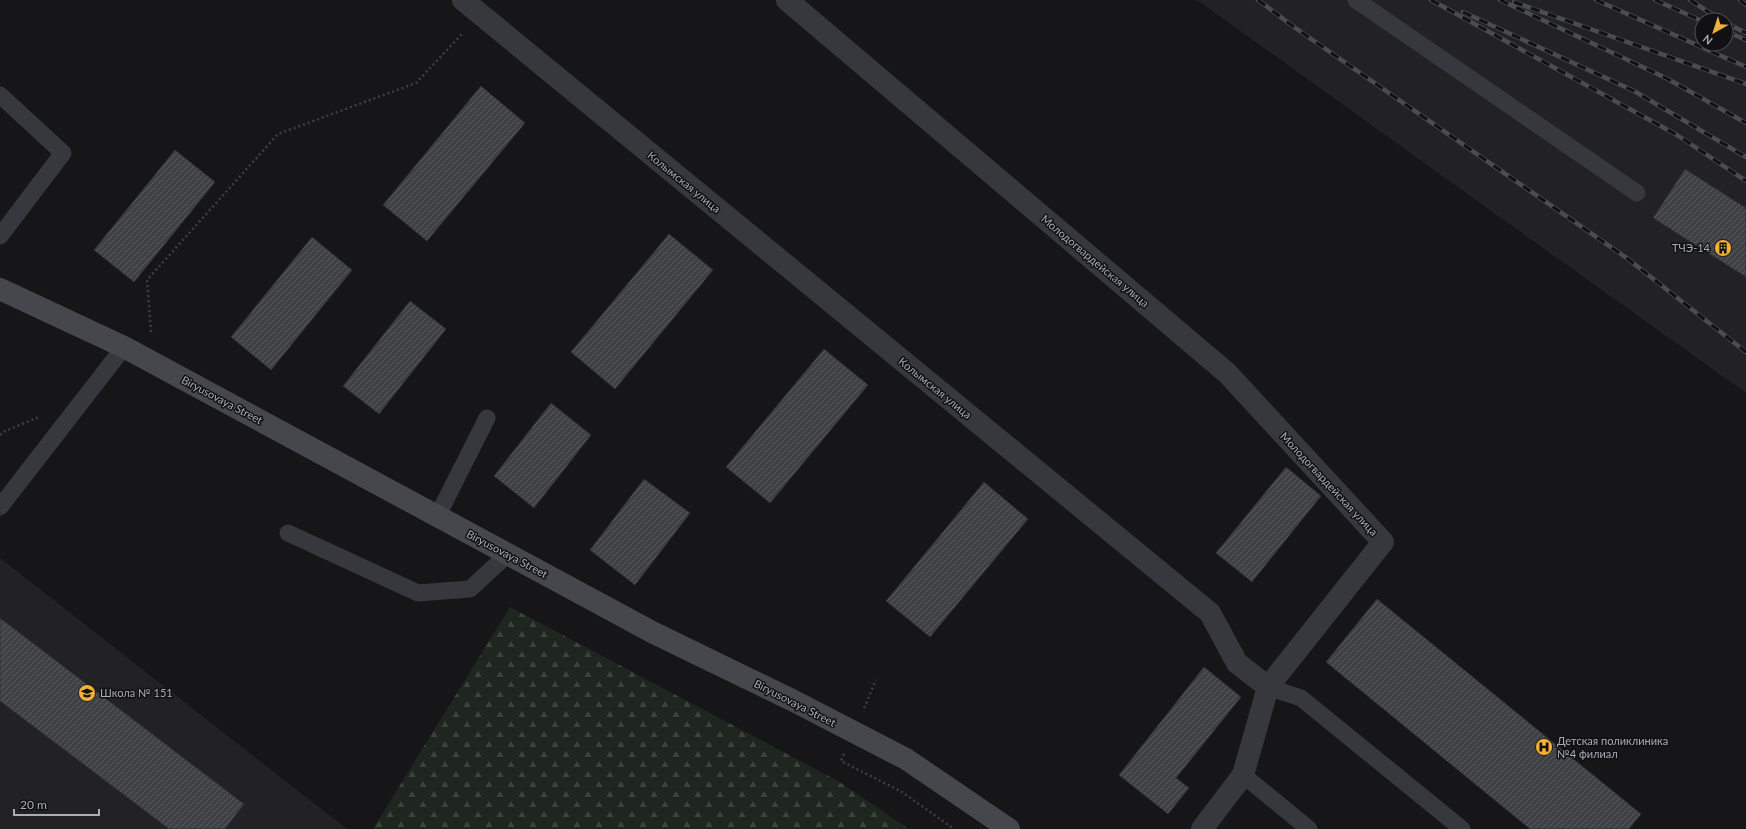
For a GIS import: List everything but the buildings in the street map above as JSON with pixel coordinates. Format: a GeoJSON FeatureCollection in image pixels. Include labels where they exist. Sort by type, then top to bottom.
{"type":"FeatureCollection","features":[{"type":"Feature","properties":{"kind":"main road","name":"Biryusovaya Street"},"geometry":{"type":"LineString","coordinates":[[0,289],[124,347],[652,632],[792,700],[906,759],[1009,829]]}},
{"type":"Feature","properties":{"kind":"street","name":"Колымская улица"},"geometry":{"type":"LineString","coordinates":[[463,0],[1210,613],[1236,663],[1268,687]]}},
{"type":"Feature","properties":{"kind":"street","name":"Молодогвардейская улица"},"geometry":{"type":"LineString","coordinates":[[787,0],[1227,373],[1383,542],[1268,687]]}},
{"type":"Feature","properties":{"kind":"street"},"geometry":{"type":"LineString","coordinates":[[1202,829],[1243,775],[1268,687]]}},
{"type":"Feature","properties":{"kind":"lane"},"geometry":{"type":"LineString","coordinates":[[1356,0],[1637,193]]}},
{"type":"Feature","properties":{"kind":"lane"},"geometry":{"type":"LineString","coordinates":[[0,95],[63,153],[0,236]]}},
{"type":"Feature","properties":{"kind":"lane"},"geometry":{"type":"LineString","coordinates":[[0,506],[124,347]]}},
{"type":"Feature","properties":{"kind":"lane"},"geometry":{"type":"LineString","coordinates":[[438,517],[487,418]]}},
{"type":"Feature","properties":{"kind":"lane"},"geometry":{"type":"LineString","coordinates":[[288,533],[418,593],[470,589],[507,555]]}},
{"type":"Feature","properties":{"kind":"lane"},"geometry":{"type":"LineString","coordinates":[[1268,687],[1301,698],[1462,829]]}},
{"type":"Feature","properties":{"kind":"lane"},"geometry":{"type":"LineString","coordinates":[[1243,775],[1309,829]]}},
{"type":"Feature","properties":{"kind":"path"},"geometry":{"type":"LineString","coordinates":[[152,334],[147,280],[278,134],[416,83],[480,15]]}},
{"type":"Feature","properties":{"kind":"shaded area"},"geometry":{"type":"Polygon","coordinates":[[[1197,0],[1746,0],[1746,393],[1473,198],[1197,0]]]}},
{"type":"Feature","properties":{"kind":"shaded area","name":"Школа № 151"},"geometry":{"type":"Polygon","coordinates":[[[0,558],[347,829],[0,829],[0,558]]]}},
{"type":"Feature","properties":{"kind":"green space"},"geometry":{"type":"Polygon","coordinates":[[[510,607],[838,781],[909,829],[373,829],[510,607]]]}},
{"type":"Feature","properties":{"kind":"railway"},"geometry":{"type":"LineString","coordinates":[[1258,0],[1294,27],[1628,259],[1746,352]]}},
{"type":"Feature","properties":{"kind":"railway"},"geometry":{"type":"LineString","coordinates":[[1431,0],[1677,135],[1746,181]]}},
{"type":"Feature","properties":{"kind":"railway"},"geometry":{"type":"LineString","coordinates":[[1500,0],[1666,78],[1746,123]]}},
{"type":"Feature","properties":{"kind":"railway"},"geometry":{"type":"LineString","coordinates":[[1596,0],[1746,67]]}},
{"type":"Feature","properties":{"kind":"railway"},"geometry":{"type":"LineString","coordinates":[[1655,0],[1694,17]]}},
{"type":"Feature","properties":{"kind":"railway"},"geometry":{"type":"LineString","coordinates":[[1690,0],[1709,12]]}},
{"type":"Feature","properties":{"kind":"railway"},"geometry":{"type":"LineString","coordinates":[[1740,0],[1746,5]]}},
{"type":"Feature","properties":{"kind":"railway"},"geometry":{"type":"LineString","coordinates":[[1514,2],[1746,84]]}},
{"type":"Feature","properties":{"kind":"railway"},"geometry":{"type":"LineString","coordinates":[[1463,12],[1634,91],[1746,157]]}},
{"type":"Feature","properties":{"kind":"railway"},"geometry":{"type":"LineString","coordinates":[[1734,27],[1746,33]]}},
{"type":"Feature","properties":{"kind":"railway"},"geometry":{"type":"LineString","coordinates":[[1734,35],[1746,40]]}},
{"type":"Feature","properties":{"kind":"place","name":"ТЧЭ-14"},"geometry":{"type":"Point","coordinates":[1723,248]}},
{"type":"Feature","properties":{"kind":"place","name":"Школа № 151"},"geometry":{"type":"Point","coordinates":[87,693]}},
{"type":"Feature","properties":{"kind":"place","name":"Детская поликлиника №4 филиал"},"geometry":{"type":"Point","coordinates":[1544,747]}}]}
